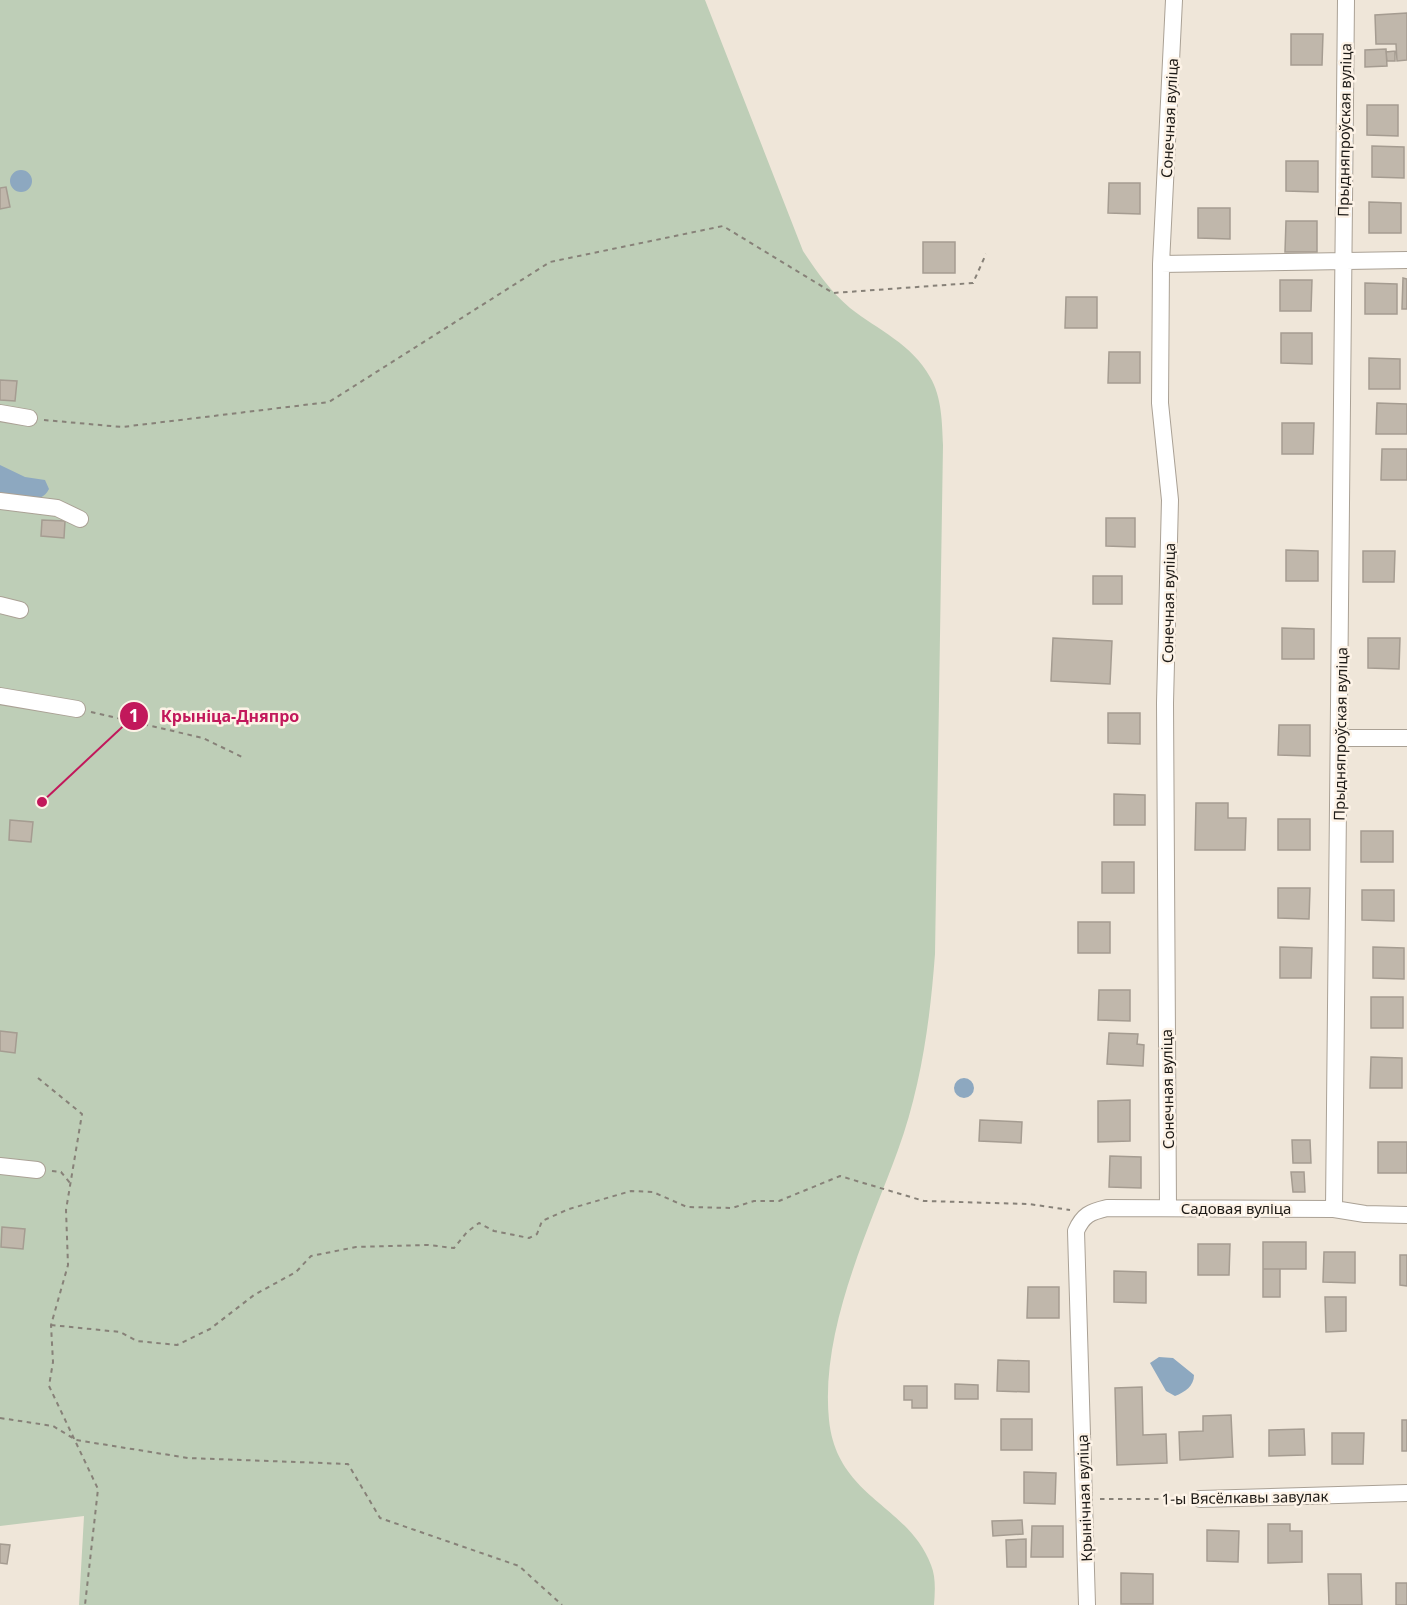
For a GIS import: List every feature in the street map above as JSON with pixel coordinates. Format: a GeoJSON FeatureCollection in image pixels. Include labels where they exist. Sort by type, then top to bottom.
{"type":"FeatureCollection","features":[{"type":"Feature","properties":{"kind":"street","name":"Сонечная вуліца"},"geometry":{"type":"LineString","coordinates":[[1168,1208],[1165,703],[1170,500],[1160,403],[1161,264],[1174,0]]}},
{"type":"Feature","properties":{"kind":"street","name":"Прыдняпроўская вуліца"},"geometry":{"type":"LineString","coordinates":[[1334,1209],[1346,0]]}},
{"type":"Feature","properties":{"kind":"street"},"geometry":{"type":"LineString","coordinates":[[1161,264],[1343,259],[1407,260]]}},
{"type":"Feature","properties":{"kind":"street"},"geometry":{"type":"LineString","coordinates":[[0,413],[29,418]]}},
{"type":"Feature","properties":{"kind":"street"},"geometry":{"type":"LineString","coordinates":[[0,501],[57,508],[80,519]]}},
{"type":"Feature","properties":{"kind":"street"},"geometry":{"type":"LineString","coordinates":[[0,605],[20,610]]}},
{"type":"Feature","properties":{"kind":"street"},"geometry":{"type":"LineString","coordinates":[[0,696],[77,709]]}},
{"type":"Feature","properties":{"kind":"street"},"geometry":{"type":"LineString","coordinates":[[1340,738],[1407,738]]}},
{"type":"Feature","properties":{"kind":"street"},"geometry":{"type":"LineString","coordinates":[[0,1166],[37,1170]]}},
{"type":"Feature","properties":{"kind":"street","name":"Садовая вуліца"},"geometry":{"type":"LineString","coordinates":[[1090,1212],[1107,1208],[1334,1209],[1365,1215],[1407,1215]]}},
{"type":"Feature","properties":{"kind":"street","name":"Крынічная вуліца"},"geometry":{"type":"LineString","coordinates":[[1087,1605],[1076,1231],[1081,1219],[1090,1212]]}},
{"type":"Feature","properties":{"kind":"street","name":"1-ы Вясёлкавы завулак"},"geometry":{"type":"LineString","coordinates":[[1200,1499],[1407,1493]]}},
{"type":"Feature","properties":{"kind":"path"},"geometry":{"type":"LineString","coordinates":[[29,418],[122,427],[329,402],[550,262],[723,226],[833,293],[972,283],[986,254]]}},
{"type":"Feature","properties":{"kind":"path"},"geometry":{"type":"LineString","coordinates":[[77,709],[203,738],[243,757]]}},
{"type":"Feature","properties":{"kind":"path"},"geometry":{"type":"LineString","coordinates":[[38,1078],[82,1114],[66,1210],[68,1265],[51,1325],[53,1362],[49,1386],[98,1489],[85,1605]]}},
{"type":"Feature","properties":{"kind":"path"},"geometry":{"type":"LineString","coordinates":[[37,1170],[61,1172],[70,1183]]}},
{"type":"Feature","properties":{"kind":"path"},"geometry":{"type":"LineString","coordinates":[[51,1325],[120,1332],[137,1341],[177,1345],[210,1329],[254,1294],[296,1272],[311,1256],[356,1247],[402,1248],[428,1245],[454,1248],[467,1232],[479,1223],[494,1231],[529,1238],[537,1234],[542,1221],[569,1209],[631,1191],[653,1192],[687,1207],[732,1208],[754,1201],[779,1201],[840,1176],[924,1201],[1029,1204],[1090,1212]]}},
{"type":"Feature","properties":{"kind":"path"},"geometry":{"type":"LineString","coordinates":[[0,1418],[53,1426],[76,1440],[188,1458],[348,1464],[380,1518],[519,1566],[562,1605]]}},
{"type":"Feature","properties":{"kind":"path","name":"1-ы Вясёлкавы завулак"},"geometry":{"type":"LineString","coordinates":[[1083,1499],[1200,1499]]}},
{"type":"Feature","properties":{"kind":"green space"},"geometry":{"type":"Polygon","coordinates":[[[0,0],[705,0],[803,251],[824,281],[843,302],[904,346],[923,365],[930,377],[939,402],[943,445],[933,979],[923,1054],[913,1102],[898,1150],[849,1282],[832,1351],[828,1386],[829,1420],[835,1446],[845,1467],[859,1484],[920,1544],[934,1574],[934,1605],[79,1605],[84,1516],[0,1526],[0,0]]]}},
{"type":"Feature","properties":{"kind":"water"},"geometry":{"type":"Polygon","coordinates":[[[21,170],[31,177],[32,181],[25,191],[21,192],[11,185],[10,181],[17,171],[21,170]]]}},
{"type":"Feature","properties":{"kind":"water"},"geometry":{"type":"Polygon","coordinates":[[[0,465],[25,477],[45,480],[49,489],[40,498],[34,499],[0,496],[0,465]]]}},
{"type":"Feature","properties":{"kind":"water"},"geometry":{"type":"Polygon","coordinates":[[[964,1078],[971,1081],[974,1088],[971,1095],[964,1098],[957,1095],[954,1088],[957,1081],[964,1078]]]}},
{"type":"Feature","properties":{"kind":"water"},"geometry":{"type":"Polygon","coordinates":[[[1159,1357],[1173,1358],[1194,1375],[1188,1388],[1182,1393],[1175,1396],[1166,1391],[1150,1363],[1159,1357]]]}},
{"type":"Feature","properties":{"kind":"building"},"geometry":{"type":"Polygon","coordinates":[[[1407,13],[1407,60],[1397,61],[1396,44],[1376,44],[1375,15],[1407,13]]]}},
{"type":"Feature","properties":{"kind":"building"},"geometry":{"type":"Polygon","coordinates":[[[1291,34],[1323,34],[1322,65],[1291,65],[1291,34]]]}},
{"type":"Feature","properties":{"kind":"building"},"geometry":{"type":"Polygon","coordinates":[[[1386,49],[1387,66],[1365,67],[1365,50],[1386,49]]]}},
{"type":"Feature","properties":{"kind":"building"},"geometry":{"type":"Polygon","coordinates":[[[1395,51],[1395,61],[1387,61],[1386,52],[1395,51]]]}},
{"type":"Feature","properties":{"kind":"building"},"geometry":{"type":"Polygon","coordinates":[[[1367,105],[1398,105],[1398,136],[1367,135],[1367,105]]]}},
{"type":"Feature","properties":{"kind":"building"},"geometry":{"type":"Polygon","coordinates":[[[1372,146],[1404,147],[1404,178],[1372,177],[1372,146]]]}},
{"type":"Feature","properties":{"kind":"building"},"geometry":{"type":"Polygon","coordinates":[[[1286,161],[1318,161],[1318,192],[1286,191],[1286,161]]]}},
{"type":"Feature","properties":{"kind":"building"},"geometry":{"type":"Polygon","coordinates":[[[1109,183],[1140,183],[1140,214],[1108,213],[1109,183]]]}},
{"type":"Feature","properties":{"kind":"building"},"geometry":{"type":"Polygon","coordinates":[[[6,187],[10,207],[0,209],[0,188],[6,187]]]}},
{"type":"Feature","properties":{"kind":"building"},"geometry":{"type":"Polygon","coordinates":[[[1369,202],[1401,203],[1401,233],[1369,233],[1369,202]]]}},
{"type":"Feature","properties":{"kind":"building"},"geometry":{"type":"Polygon","coordinates":[[[1198,208],[1230,208],[1230,239],[1198,238],[1198,208]]]}},
{"type":"Feature","properties":{"kind":"building"},"geometry":{"type":"Polygon","coordinates":[[[1286,221],[1317,221],[1317,252],[1285,252],[1286,221]]]}},
{"type":"Feature","properties":{"kind":"building"},"geometry":{"type":"Polygon","coordinates":[[[923,242],[955,242],[955,273],[923,273],[923,242]]]}},
{"type":"Feature","properties":{"kind":"building"},"geometry":{"type":"Polygon","coordinates":[[[1403,278],[1407,279],[1407,309],[1402,309],[1403,278]]]}},
{"type":"Feature","properties":{"kind":"building"},"geometry":{"type":"Polygon","coordinates":[[[1280,280],[1312,280],[1311,311],[1280,311],[1280,280]]]}},
{"type":"Feature","properties":{"kind":"building"},"geometry":{"type":"Polygon","coordinates":[[[1365,283],[1397,284],[1397,314],[1365,314],[1365,283]]]}},
{"type":"Feature","properties":{"kind":"building"},"geometry":{"type":"Polygon","coordinates":[[[1066,297],[1097,297],[1097,328],[1065,328],[1066,297]]]}},
{"type":"Feature","properties":{"kind":"building"},"geometry":{"type":"Polygon","coordinates":[[[1281,333],[1312,333],[1312,364],[1281,363],[1281,333]]]}},
{"type":"Feature","properties":{"kind":"building"},"geometry":{"type":"Polygon","coordinates":[[[1109,352],[1140,352],[1140,383],[1108,383],[1109,352]]]}},
{"type":"Feature","properties":{"kind":"building"},"geometry":{"type":"Polygon","coordinates":[[[1369,358],[1400,359],[1400,389],[1369,389],[1369,358]]]}},
{"type":"Feature","properties":{"kind":"building"},"geometry":{"type":"Polygon","coordinates":[[[0,380],[17,381],[15,401],[0,400],[0,380]]]}},
{"type":"Feature","properties":{"kind":"building"},"geometry":{"type":"Polygon","coordinates":[[[1377,403],[1407,404],[1407,434],[1376,434],[1377,403]]]}},
{"type":"Feature","properties":{"kind":"building"},"geometry":{"type":"Polygon","coordinates":[[[1282,423],[1314,423],[1313,454],[1282,454],[1282,423]]]}},
{"type":"Feature","properties":{"kind":"building"},"geometry":{"type":"Polygon","coordinates":[[[1382,449],[1407,449],[1407,480],[1381,480],[1382,449]]]}},
{"type":"Feature","properties":{"kind":"building"},"geometry":{"type":"Polygon","coordinates":[[[1106,518],[1135,518],[1135,547],[1106,546],[1106,518]]]}},
{"type":"Feature","properties":{"kind":"building"},"geometry":{"type":"Polygon","coordinates":[[[42,520],[65,521],[64,538],[41,536],[42,520]]]}},
{"type":"Feature","properties":{"kind":"building"},"geometry":{"type":"Polygon","coordinates":[[[1286,550],[1318,551],[1318,581],[1286,581],[1286,550]]]}},
{"type":"Feature","properties":{"kind":"building"},"geometry":{"type":"Polygon","coordinates":[[[1363,551],[1395,551],[1394,582],[1363,582],[1363,551]]]}},
{"type":"Feature","properties":{"kind":"building"},"geometry":{"type":"Polygon","coordinates":[[[1093,576],[1122,576],[1122,604],[1093,604],[1093,576]]]}},
{"type":"Feature","properties":{"kind":"building"},"geometry":{"type":"Polygon","coordinates":[[[1282,628],[1314,629],[1314,659],[1282,659],[1282,628]]]}},
{"type":"Feature","properties":{"kind":"building"},"geometry":{"type":"Polygon","coordinates":[[[1053,638],[1112,641],[1110,684],[1051,681],[1053,638]]]}},
{"type":"Feature","properties":{"kind":"building"},"geometry":{"type":"Polygon","coordinates":[[[1368,638],[1400,638],[1399,669],[1368,668],[1368,638]]]}},
{"type":"Feature","properties":{"kind":"building"},"geometry":{"type":"Polygon","coordinates":[[[1108,713],[1140,713],[1140,744],[1108,743],[1108,713]]]}},
{"type":"Feature","properties":{"kind":"building"},"geometry":{"type":"Polygon","coordinates":[[[1279,725],[1310,725],[1310,756],[1278,755],[1279,725]]]}},
{"type":"Feature","properties":{"kind":"building"},"geometry":{"type":"Polygon","coordinates":[[[1114,794],[1145,795],[1145,825],[1114,825],[1114,794]]]}},
{"type":"Feature","properties":{"kind":"building"},"geometry":{"type":"Polygon","coordinates":[[[1196,803],[1228,803],[1228,818],[1246,818],[1245,850],[1195,850],[1196,803]]]}},
{"type":"Feature","properties":{"kind":"building"},"geometry":{"type":"Polygon","coordinates":[[[1278,819],[1310,819],[1310,850],[1278,850],[1278,819]]]}},
{"type":"Feature","properties":{"kind":"building"},"geometry":{"type":"Polygon","coordinates":[[[10,820],[33,822],[31,842],[9,840],[10,820]]]}},
{"type":"Feature","properties":{"kind":"building"},"geometry":{"type":"Polygon","coordinates":[[[1361,831],[1393,831],[1393,862],[1361,862],[1361,831]]]}},
{"type":"Feature","properties":{"kind":"building"},"geometry":{"type":"Polygon","coordinates":[[[1102,862],[1134,862],[1134,893],[1102,893],[1102,862]]]}},
{"type":"Feature","properties":{"kind":"building"},"geometry":{"type":"Polygon","coordinates":[[[1278,888],[1310,888],[1309,919],[1278,918],[1278,888]]]}},
{"type":"Feature","properties":{"kind":"building"},"geometry":{"type":"Polygon","coordinates":[[[1362,890],[1394,890],[1394,921],[1362,920],[1362,890]]]}},
{"type":"Feature","properties":{"kind":"building"},"geometry":{"type":"Polygon","coordinates":[[[1078,922],[1110,922],[1110,953],[1078,953],[1078,922]]]}},
{"type":"Feature","properties":{"kind":"building"},"geometry":{"type":"Polygon","coordinates":[[[1280,947],[1312,948],[1311,978],[1280,978],[1280,947]]]}},
{"type":"Feature","properties":{"kind":"building"},"geometry":{"type":"Polygon","coordinates":[[[1373,947],[1404,948],[1404,979],[1373,978],[1373,947]]]}},
{"type":"Feature","properties":{"kind":"building"},"geometry":{"type":"Polygon","coordinates":[[[1099,990],[1130,990],[1130,1021],[1098,1020],[1099,990]]]}},
{"type":"Feature","properties":{"kind":"building"},"geometry":{"type":"Polygon","coordinates":[[[1371,997],[1403,997],[1403,1028],[1371,1028],[1371,997]]]}},
{"type":"Feature","properties":{"kind":"building"},"geometry":{"type":"Polygon","coordinates":[[[0,1031],[17,1033],[15,1053],[0,1051],[0,1031]]]}},
{"type":"Feature","properties":{"kind":"building"},"geometry":{"type":"Polygon","coordinates":[[[1109,1033],[1138,1034],[1137,1044],[1144,1045],[1143,1066],[1107,1064],[1109,1033]]]}},
{"type":"Feature","properties":{"kind":"building"},"geometry":{"type":"Polygon","coordinates":[[[1371,1057],[1402,1058],[1402,1088],[1370,1088],[1371,1057]]]}},
{"type":"Feature","properties":{"kind":"building"},"geometry":{"type":"Polygon","coordinates":[[[1130,1100],[1130,1141],[1098,1142],[1098,1101],[1130,1100]]]}},
{"type":"Feature","properties":{"kind":"building"},"geometry":{"type":"Polygon","coordinates":[[[980,1120],[1022,1122],[1021,1143],[979,1141],[980,1120]]]}},
{"type":"Feature","properties":{"kind":"building"},"geometry":{"type":"Polygon","coordinates":[[[1292,1140],[1310,1140],[1311,1163],[1293,1163],[1292,1140]]]}},
{"type":"Feature","properties":{"kind":"building"},"geometry":{"type":"Polygon","coordinates":[[[1378,1142],[1407,1142],[1407,1173],[1378,1173],[1378,1142]]]}},
{"type":"Feature","properties":{"kind":"building"},"geometry":{"type":"Polygon","coordinates":[[[1110,1156],[1141,1157],[1141,1188],[1109,1187],[1110,1156]]]}},
{"type":"Feature","properties":{"kind":"building"},"geometry":{"type":"Polygon","coordinates":[[[1291,1172],[1304,1172],[1305,1192],[1293,1192],[1291,1172]]]}},
{"type":"Feature","properties":{"kind":"building"},"geometry":{"type":"Polygon","coordinates":[[[2,1227],[25,1229],[23,1249],[1,1247],[2,1227]]]}},
{"type":"Feature","properties":{"kind":"building"},"geometry":{"type":"Polygon","coordinates":[[[1263,1242],[1306,1242],[1306,1269],[1263,1269],[1263,1242]]]}},
{"type":"Feature","properties":{"kind":"building"},"geometry":{"type":"Polygon","coordinates":[[[1198,1244],[1230,1244],[1229,1275],[1198,1275],[1198,1244]]]}},
{"type":"Feature","properties":{"kind":"building"},"geometry":{"type":"Polygon","coordinates":[[[1324,1252],[1355,1252],[1355,1283],[1323,1282],[1324,1252]]]}},
{"type":"Feature","properties":{"kind":"building"},"geometry":{"type":"Polygon","coordinates":[[[1400,1255],[1407,1255],[1407,1286],[1400,1285],[1400,1255]]]}},
{"type":"Feature","properties":{"kind":"building"},"geometry":{"type":"Polygon","coordinates":[[[1263,1269],[1280,1269],[1280,1297],[1263,1297],[1263,1269]]]}},
{"type":"Feature","properties":{"kind":"building"},"geometry":{"type":"Polygon","coordinates":[[[1114,1271],[1146,1272],[1146,1303],[1114,1302],[1114,1271]]]}},
{"type":"Feature","properties":{"kind":"building"},"geometry":{"type":"Polygon","coordinates":[[[1028,1287],[1059,1287],[1059,1318],[1027,1318],[1028,1287]]]}},
{"type":"Feature","properties":{"kind":"building"},"geometry":{"type":"Polygon","coordinates":[[[1325,1297],[1346,1297],[1346,1331],[1326,1332],[1325,1297]]]}},
{"type":"Feature","properties":{"kind":"building"},"geometry":{"type":"Polygon","coordinates":[[[998,1360],[1029,1361],[1029,1392],[997,1391],[998,1360]]]}},
{"type":"Feature","properties":{"kind":"building"},"geometry":{"type":"Polygon","coordinates":[[[955,1384],[978,1385],[978,1399],[955,1399],[955,1384]]]}},
{"type":"Feature","properties":{"kind":"building"},"geometry":{"type":"Polygon","coordinates":[[[904,1386],[927,1386],[927,1408],[912,1408],[912,1400],[904,1400],[904,1386]]]}},
{"type":"Feature","properties":{"kind":"building"},"geometry":{"type":"Polygon","coordinates":[[[1142,1387],[1143,1435],[1166,1434],[1167,1463],[1117,1465],[1115,1388],[1142,1387]]]}},
{"type":"Feature","properties":{"kind":"building"},"geometry":{"type":"Polygon","coordinates":[[[1231,1415],[1233,1457],[1180,1460],[1179,1432],[1203,1431],[1203,1416],[1231,1415]]]}},
{"type":"Feature","properties":{"kind":"building"},"geometry":{"type":"Polygon","coordinates":[[[1001,1419],[1032,1419],[1032,1450],[1001,1450],[1001,1419]]]}},
{"type":"Feature","properties":{"kind":"building"},"geometry":{"type":"Polygon","coordinates":[[[1402,1420],[1407,1420],[1407,1451],[1402,1451],[1402,1420]]]}},
{"type":"Feature","properties":{"kind":"building"},"geometry":{"type":"Polygon","coordinates":[[[1304,1429],[1305,1455],[1269,1456],[1269,1430],[1304,1429]]]}},
{"type":"Feature","properties":{"kind":"building"},"geometry":{"type":"Polygon","coordinates":[[[1332,1433],[1364,1433],[1363,1464],[1332,1464],[1332,1433]]]}},
{"type":"Feature","properties":{"kind":"building"},"geometry":{"type":"Polygon","coordinates":[[[1024,1472],[1056,1473],[1055,1504],[1024,1503],[1024,1472]]]}},
{"type":"Feature","properties":{"kind":"building"},"geometry":{"type":"Polygon","coordinates":[[[1022,1520],[1023,1534],[993,1536],[992,1521],[1022,1520]]]}},
{"type":"Feature","properties":{"kind":"building"},"geometry":{"type":"Polygon","coordinates":[[[1268,1524],[1290,1524],[1290,1531],[1302,1531],[1302,1562],[1268,1563],[1268,1524]]]}},
{"type":"Feature","properties":{"kind":"building"},"geometry":{"type":"Polygon","coordinates":[[[1032,1526],[1063,1526],[1063,1557],[1031,1557],[1032,1526]]]}},
{"type":"Feature","properties":{"kind":"building"},"geometry":{"type":"Polygon","coordinates":[[[1207,1530],[1239,1531],[1238,1562],[1207,1561],[1207,1530]]]}},
{"type":"Feature","properties":{"kind":"building"},"geometry":{"type":"Polygon","coordinates":[[[1026,1539],[1026,1567],[1007,1567],[1006,1540],[1026,1539]]]}},
{"type":"Feature","properties":{"kind":"building"},"geometry":{"type":"Polygon","coordinates":[[[0,1544],[10,1545],[7,1564],[0,1563],[0,1544]]]}},
{"type":"Feature","properties":{"kind":"building"},"geometry":{"type":"Polygon","coordinates":[[[1121,1573],[1153,1574],[1153,1604],[1121,1604],[1121,1573]]]}},
{"type":"Feature","properties":{"kind":"building"},"geometry":{"type":"Polygon","coordinates":[[[1328,1574],[1361,1574],[1362,1605],[1329,1605],[1328,1574]]]}},
{"type":"Feature","properties":{"kind":"building"},"geometry":{"type":"Polygon","coordinates":[[[1396,1583],[1407,1583],[1407,1605],[1396,1605],[1396,1583]]]}},
{"type":"Feature","properties":{"kind":"place","name":"Крыніца-Дняпро"},"geometry":{"type":"Point","coordinates":[42,802]}}]}
